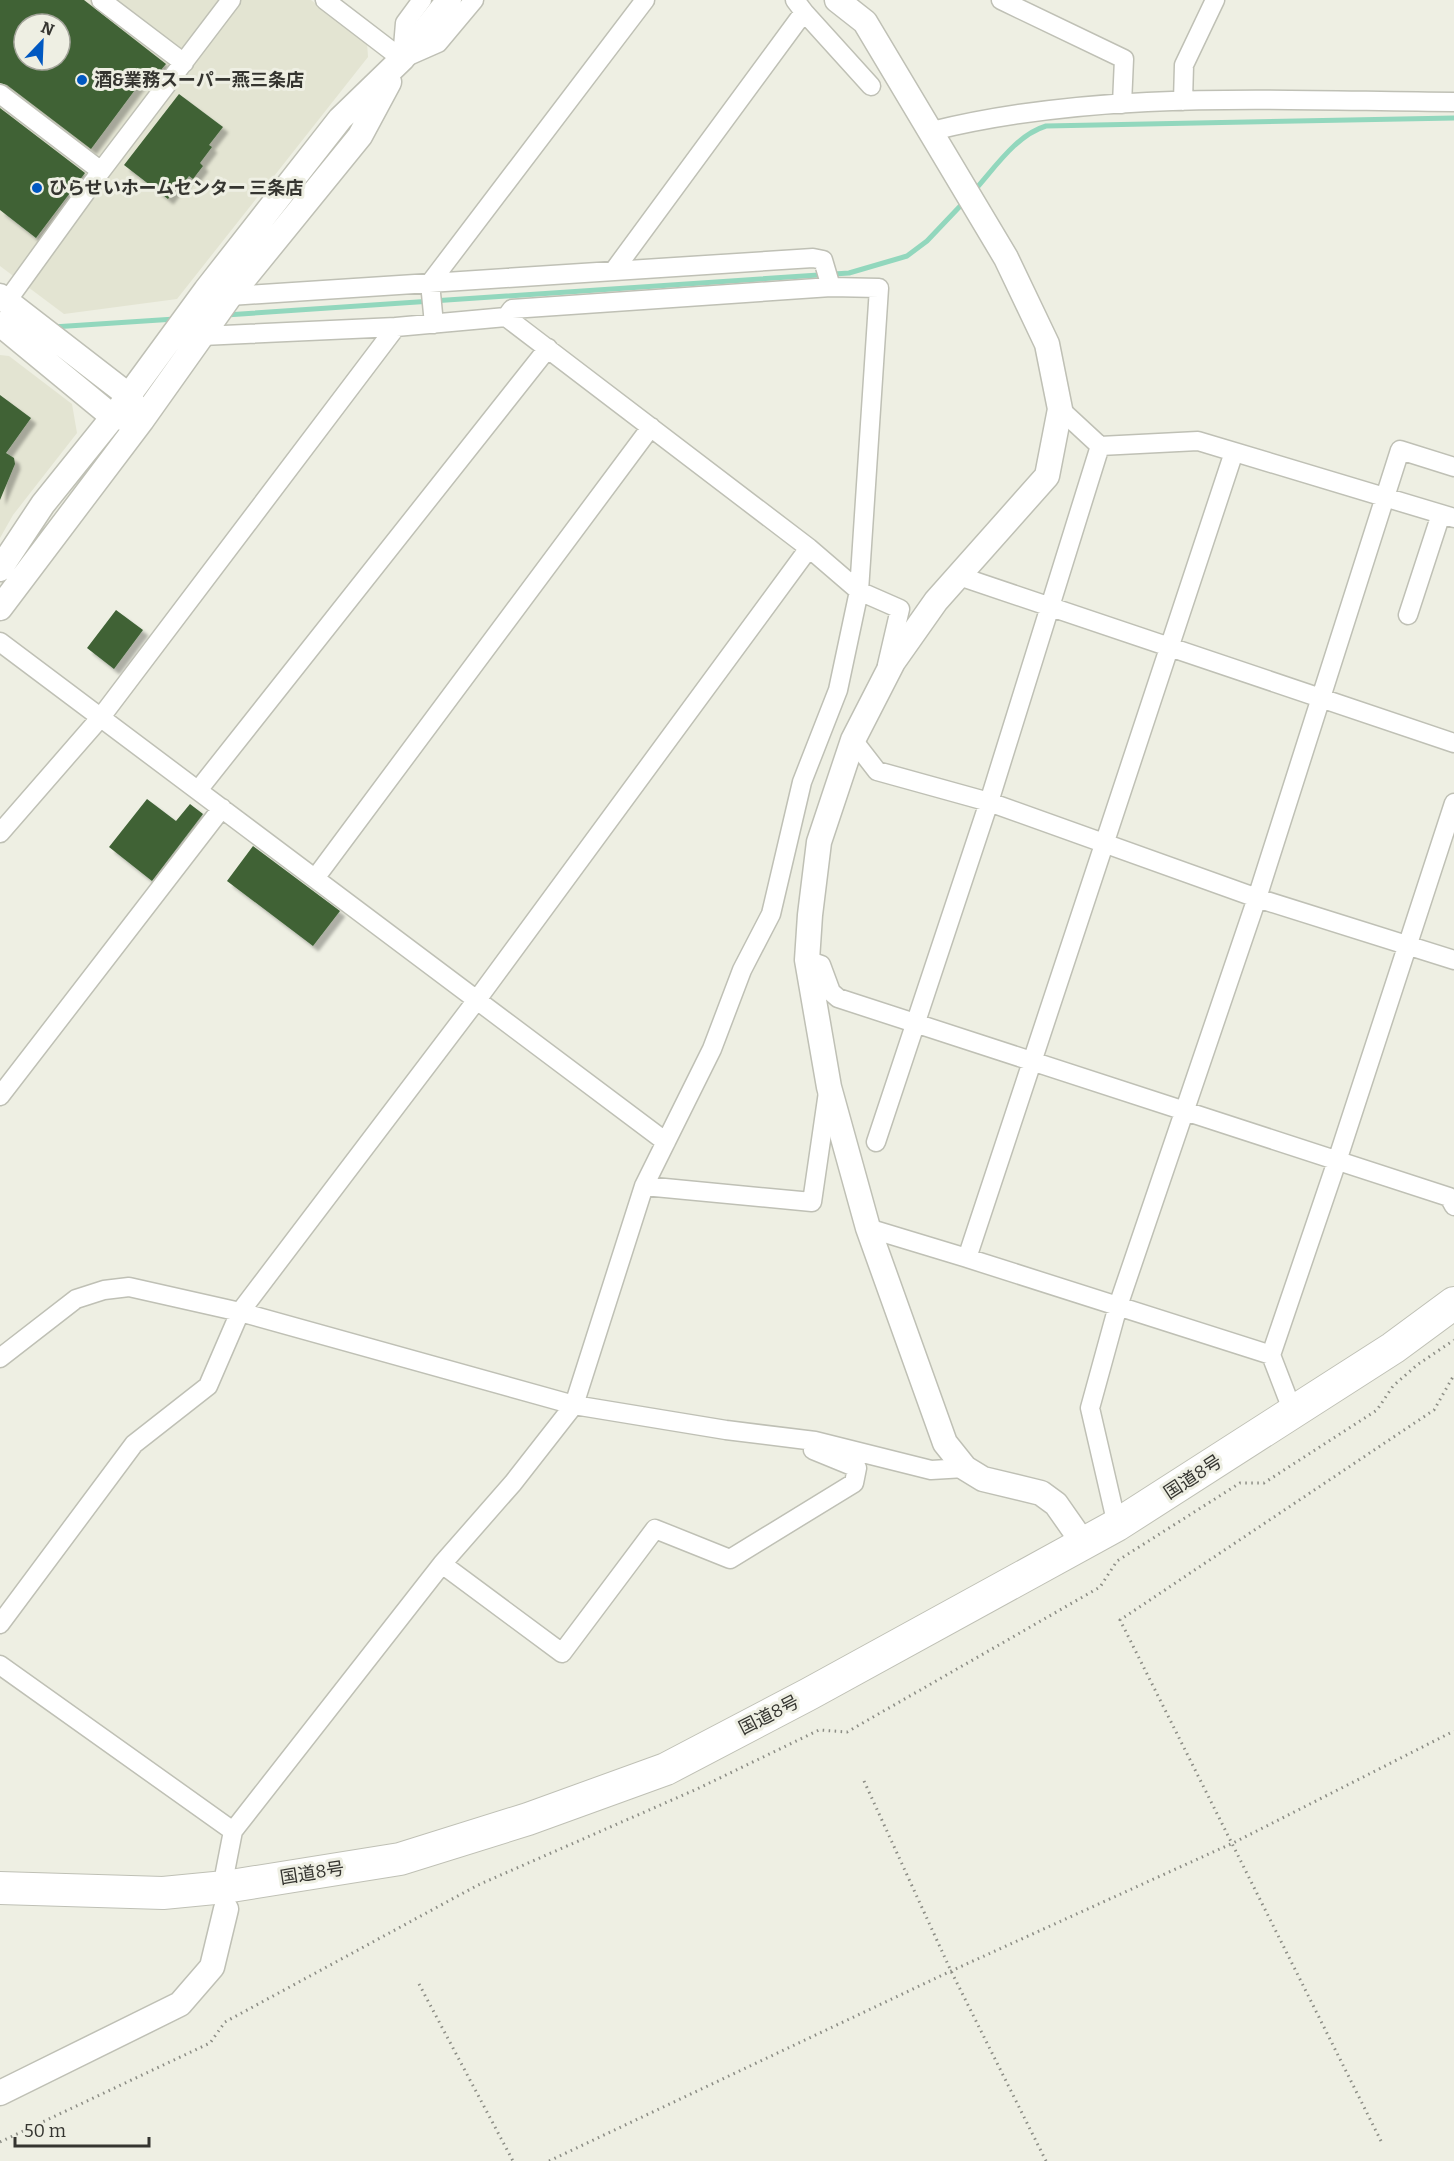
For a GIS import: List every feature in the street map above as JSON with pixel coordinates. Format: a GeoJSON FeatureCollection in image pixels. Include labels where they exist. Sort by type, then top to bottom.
{"type":"FeatureCollection","features":[{"type":"Feature","properties":{"kind":"highway","name":"国道8号"},"geometry":{"type":"LineString","coordinates":[[0,1888],[163,1893],[226,1898],[400,1858],[528,1819],[666,1769],[809,1694],[1117,1525],[1393,1348],[1454,1303]]}},
{"type":"Feature","properties":{"kind":"street"},"geometry":{"type":"LineString","coordinates":[[101,0],[184,63]]}},
{"type":"Feature","properties":{"kind":"street"},"geometry":{"type":"LineString","coordinates":[[7,323],[101,171],[231,0]]}},
{"type":"Feature","properties":{"kind":"street"},"geometry":{"type":"LineString","coordinates":[[325,0],[402,59]]}},
{"type":"Feature","properties":{"kind":"street"},"geometry":{"type":"LineString","coordinates":[[0,608],[142,420],[230,296],[360,136],[402,59],[405,23],[422,0]]}},
{"type":"Feature","properties":{"kind":"street"},"geometry":{"type":"LineString","coordinates":[[0,569],[43,504],[113,417],[206,290],[340,119],[402,59],[449,0]]}},
{"type":"Feature","properties":{"kind":"street"},"geometry":{"type":"LineString","coordinates":[[402,59],[438,43],[474,0]]}},
{"type":"Feature","properties":{"kind":"street"},"geometry":{"type":"LineString","coordinates":[[433,319],[431,286],[645,0]]}},
{"type":"Feature","properties":{"kind":"street"},"geometry":{"type":"LineString","coordinates":[[837,0],[865,22],[1006,258],[1047,344],[1060,409],[1047,476],[956,575],[893,662],[853,740],[819,842],[807,960],[829,1087],[868,1228],[945,1443],[965,1468],[983,1479],[1041,1493],[1056,1504],[1084,1544]]}},
{"type":"Feature","properties":{"kind":"street"},"geometry":{"type":"LineString","coordinates":[[1001,0],[1124,58],[1122,104]]}},
{"type":"Feature","properties":{"kind":"street"},"geometry":{"type":"LineString","coordinates":[[1183,101],[1184,65],[1215,0]]}},
{"type":"Feature","properties":{"kind":"street"},"geometry":{"type":"LineString","coordinates":[[615,269],[800,6],[871,86]]}},
{"type":"Feature","properties":{"kind":"street"},"geometry":{"type":"LineString","coordinates":[[0,94],[101,171]]}},
{"type":"Feature","properties":{"kind":"street"},"geometry":{"type":"LineString","coordinates":[[932,131],[985,118],[1122,104],[1183,101],[1454,102]]}},
{"type":"Feature","properties":{"kind":"street"},"geometry":{"type":"LineString","coordinates":[[230,296],[431,286],[615,269],[813,258],[823,260],[829,279]]}},
{"type":"Feature","properties":{"kind":"street"},"geometry":{"type":"LineString","coordinates":[[0,2093],[180,2004],[212,1967],[226,1898],[233,1830],[442,1564],[513,1484],[574,1405],[644,1186],[712,1049],[742,970],[771,914],[802,782],[838,690],[859,591],[879,288],[829,279],[512,309],[506,317]]}},
{"type":"Feature","properties":{"kind":"street"},"geometry":{"type":"LineString","coordinates":[[202,336],[396,327],[433,319],[506,317],[809,548],[859,591],[900,609],[884,679]]}},
{"type":"Feature","properties":{"kind":"street"},"geometry":{"type":"LineString","coordinates":[[7,323],[53,337],[128,395],[142,420]]}},
{"type":"Feature","properties":{"kind":"street"},"geometry":{"type":"LineString","coordinates":[[7,323],[113,417],[142,420]]}},
{"type":"Feature","properties":{"kind":"street"},"geometry":{"type":"LineString","coordinates":[[0,833],[101,717],[396,327]]}},
{"type":"Feature","properties":{"kind":"street"},"geometry":{"type":"LineString","coordinates":[[199,789],[548,348]]}},
{"type":"Feature","properties":{"kind":"street"},"geometry":{"type":"LineString","coordinates":[[1060,409],[1100,446],[1198,441],[1448,516],[1408,615]]}},
{"type":"Feature","properties":{"kind":"street"},"geometry":{"type":"LineString","coordinates":[[316,877],[651,427]]}},
{"type":"Feature","properties":{"kind":"street"},"geometry":{"type":"LineString","coordinates":[[876,1142],[917,1025],[989,802],[1100,446]]}},
{"type":"Feature","properties":{"kind":"street"},"geometry":{"type":"LineString","coordinates":[[1117,1525],[1090,1408],[1118,1306],[1257,898],[1400,450],[1454,467]]}},
{"type":"Feature","properties":{"kind":"street"},"geometry":{"type":"LineString","coordinates":[[967,1258],[1234,452]]}},
{"type":"Feature","properties":{"kind":"street"},"geometry":{"type":"LineString","coordinates":[[0,1624],[134,1444],[208,1386],[240,1312],[476,1001],[809,548]]}},
{"type":"Feature","properties":{"kind":"street"},"geometry":{"type":"LineString","coordinates":[[956,575],[1454,743]]}},
{"type":"Feature","properties":{"kind":"street"},"geometry":{"type":"LineString","coordinates":[[0,642],[199,789],[476,1001],[666,1142]]}},
{"type":"Feature","properties":{"kind":"street"},"geometry":{"type":"LineString","coordinates":[[853,740],[877,771],[989,802],[1257,898],[1454,960]]}},
{"type":"Feature","properties":{"kind":"street"},"geometry":{"type":"LineString","coordinates":[[1293,1412],[1270,1355],[1337,1161],[1453,807]]}},
{"type":"Feature","properties":{"kind":"street"},"geometry":{"type":"LineString","coordinates":[[0,1096],[222,808]]}},
{"type":"Feature","properties":{"kind":"street"},"geometry":{"type":"LineString","coordinates":[[807,960],[821,965],[831,992],[838,998],[1449,1197],[1454,1206]]}},
{"type":"Feature","properties":{"kind":"street"},"geometry":{"type":"LineString","coordinates":[[644,1186],[812,1202],[829,1087]]}},
{"type":"Feature","properties":{"kind":"street"},"geometry":{"type":"LineString","coordinates":[[868,1228],[1270,1355]]}},
{"type":"Feature","properties":{"kind":"street"},"geometry":{"type":"LineString","coordinates":[[4,1350],[76,1299],[104,1290],[129,1287],[240,1312],[574,1405],[726,1430],[809,1440],[931,1470],[965,1468]]}},
{"type":"Feature","properties":{"kind":"street"},"geometry":{"type":"LineString","coordinates":[[442,1564],[562,1653],[655,1529],[730,1560],[854,1483],[857,1468],[813,1451],[809,1440]]}},
{"type":"Feature","properties":{"kind":"street"},"geometry":{"type":"LineString","coordinates":[[0,1665],[233,1830]]}},
{"type":"Feature","properties":{"kind":"path"},"geometry":{"type":"LineString","coordinates":[[1380,2141],[1120,1620],[1434,1410],[1454,1375]]}},
{"type":"Feature","properties":{"kind":"path"},"geometry":{"type":"LineString","coordinates":[[549,2161],[951,1971],[1233,1843],[1454,1731]]}},
{"type":"Feature","properties":{"kind":"path"},"geometry":{"type":"LineString","coordinates":[[864,1781],[951,1971],[1046,2161]]}},
{"type":"Feature","properties":{"kind":"path"},"geometry":{"type":"LineString","coordinates":[[419,1984],[513,2161]]}},
{"type":"Feature","properties":{"kind":"shaded area"},"geometry":{"type":"Polygon","coordinates":[[[0,0],[311,0],[367,42],[368,57],[177,299],[64,314],[0,266],[0,0]]]}},
{"type":"Feature","properties":{"kind":"shaded area"},"geometry":{"type":"Polygon","coordinates":[[[0,355],[9,356],[72,404],[77,433],[13,515],[0,538],[0,355]]]}},
{"type":"Feature","properties":{"kind":"building","name":"酒&業務スーパー燕三条店"},"geometry":{"type":"Polygon","coordinates":[[[0,0],[84,0],[166,64],[155,77],[149,71],[91,149],[7,85],[0,83],[0,0]]]}},
{"type":"Feature","properties":{"kind":"building"},"geometry":{"type":"Polygon","coordinates":[[[179,94],[223,127],[209,145],[212,147],[200,163],[203,166],[193,179],[189,176],[183,184],[181,182],[168,199],[124,165],[179,94]]]}},
{"type":"Feature","properties":{"kind":"building","name":"ひらせいホームセンター 三条店"},"geometry":{"type":"Polygon","coordinates":[[[0,108],[85,173],[36,238],[0,210],[0,108]]]}},
{"type":"Feature","properties":{"kind":"building"},"geometry":{"type":"Polygon","coordinates":[[[0,395],[31,418],[6,453],[14,458],[15,464],[0,500],[0,395]]]}},
{"type":"Feature","properties":{"kind":"building"},"geometry":{"type":"Polygon","coordinates":[[[116,610],[143,630],[114,669],[87,648],[116,610]]]}},
{"type":"Feature","properties":{"kind":"building"},"geometry":{"type":"Polygon","coordinates":[[[147,799],[176,821],[190,804],[203,814],[152,881],[109,847],[147,799]]]}},
{"type":"Feature","properties":{"kind":"building"},"geometry":{"type":"Polygon","coordinates":[[[253,846],[340,911],[313,946],[227,881],[253,846]]]}},
{"type":"Feature","properties":{"kind":"waterway"},"geometry":{"type":"LineString","coordinates":[[973,192],[1015,145],[1035,130],[1046,126],[1454,118]]}},
{"type":"Feature","properties":{"kind":"waterway"},"geometry":{"type":"LineString","coordinates":[[226,315],[849,273],[907,256],[927,241],[965,201]]}},
{"type":"Feature","properties":{"kind":"waterway"},"geometry":{"type":"LineString","coordinates":[[53,327],[175,319]]}},
{"type":"Feature","properties":{"kind":"place","name":"酒&業務スーパー燕三条店"},"geometry":{"type":"Point","coordinates":[82,80]}},
{"type":"Feature","properties":{"kind":"place","name":"ひらせいホームセンター 三条店"},"geometry":{"type":"Point","coordinates":[37,188]}}]}
